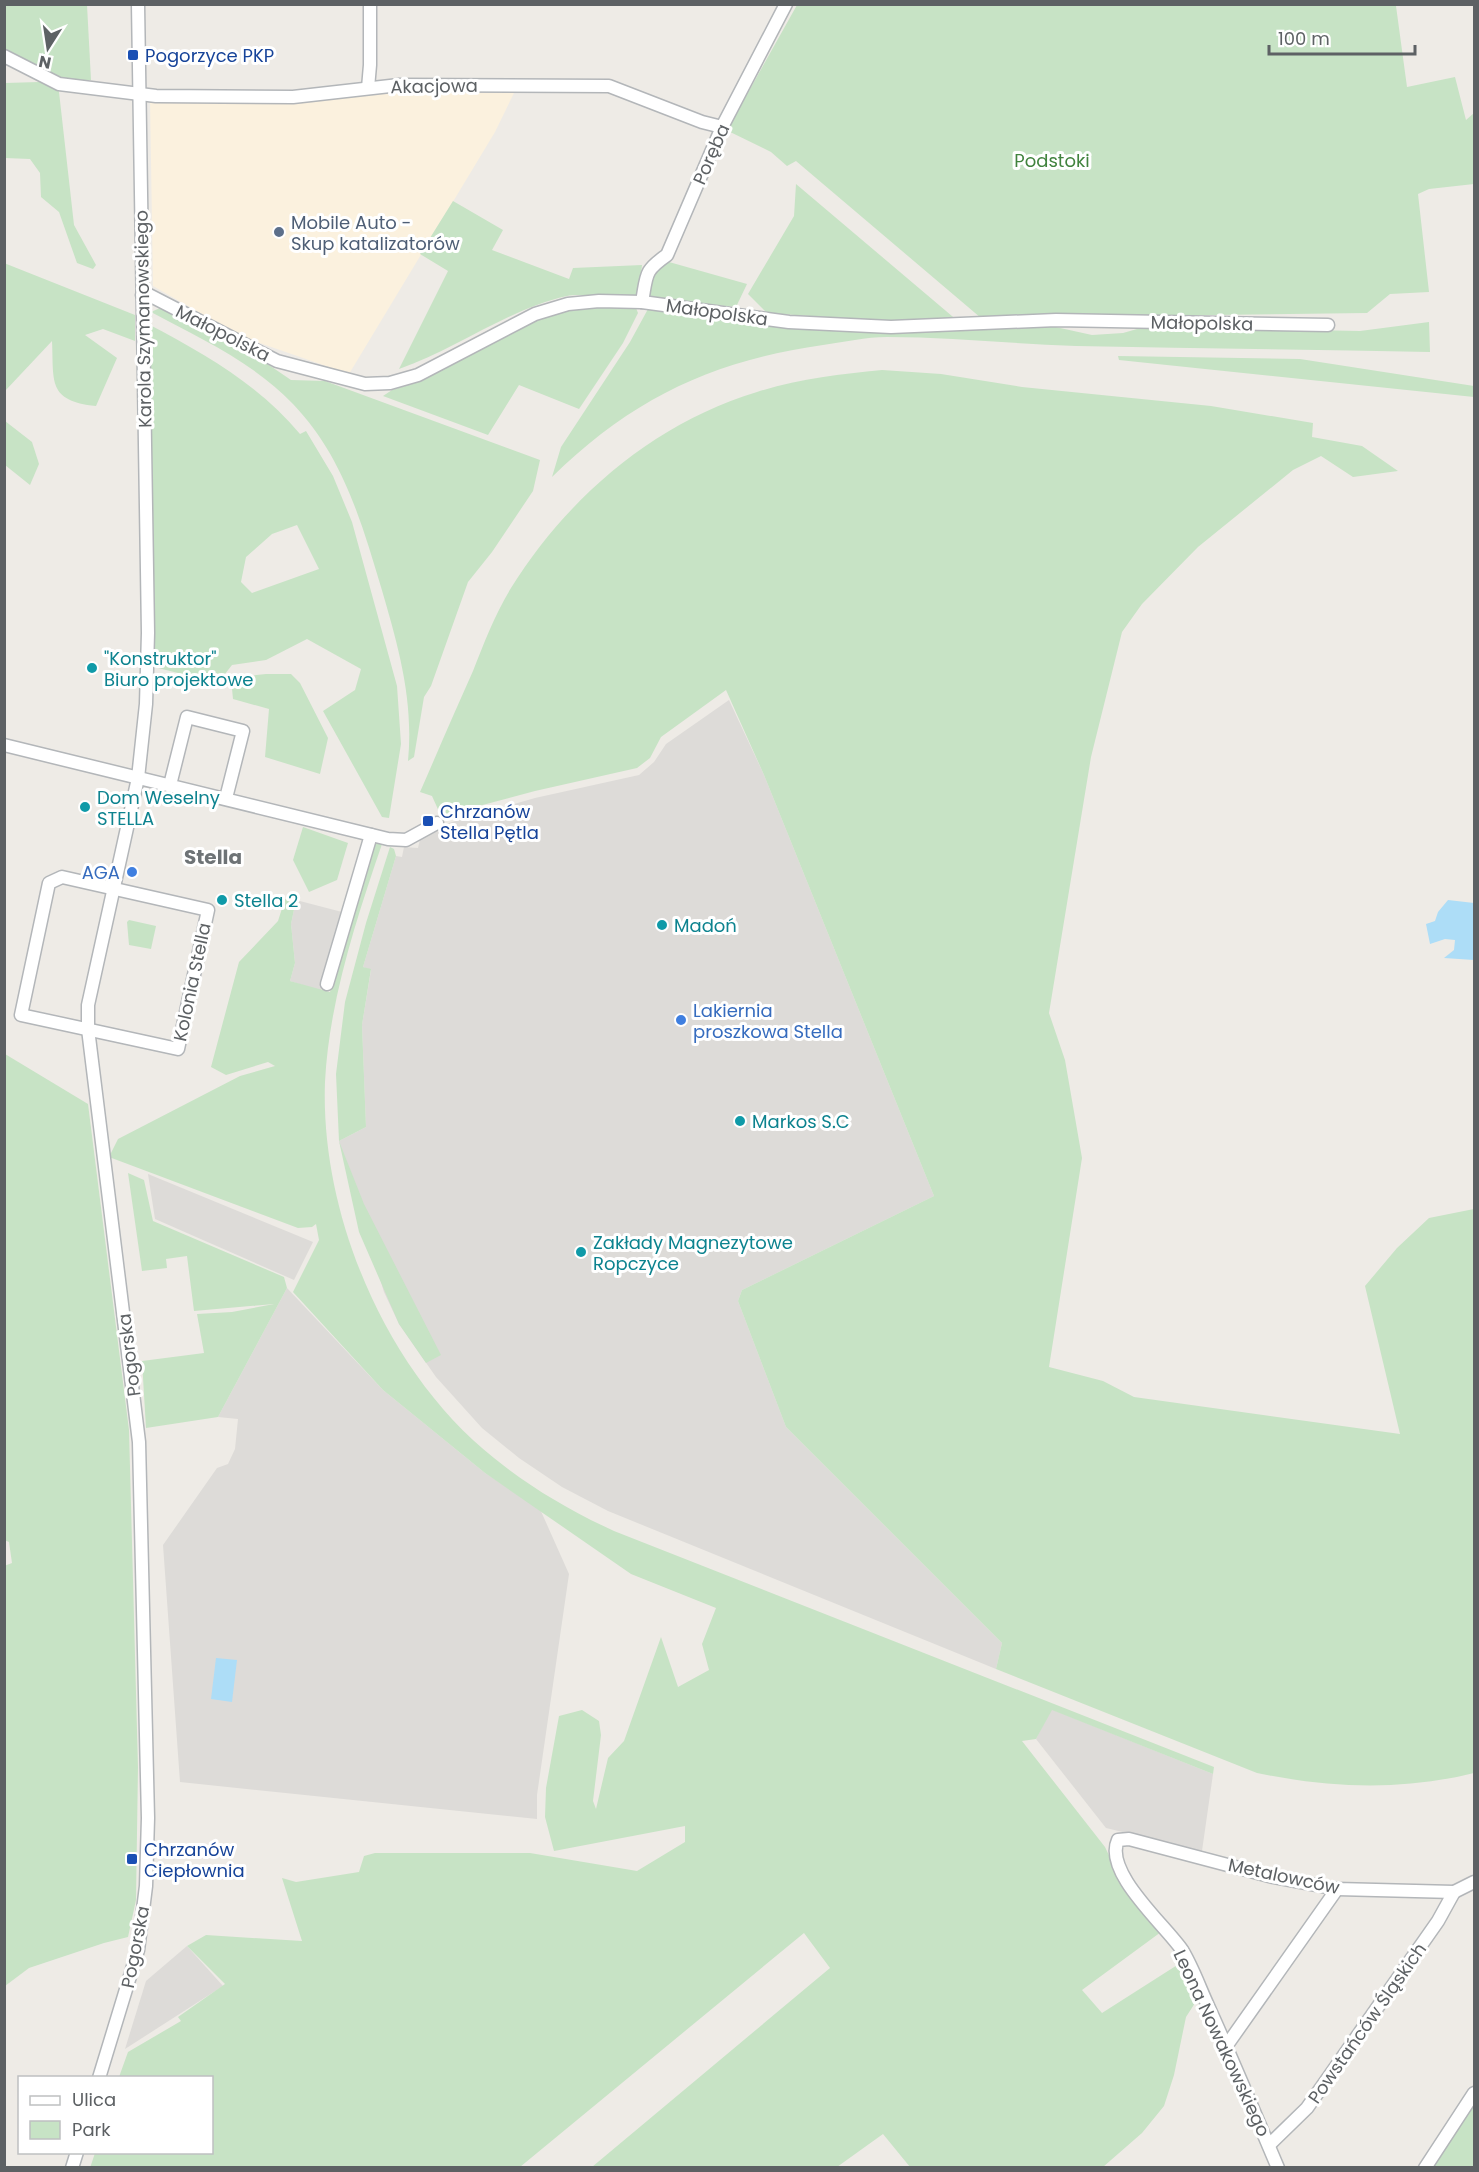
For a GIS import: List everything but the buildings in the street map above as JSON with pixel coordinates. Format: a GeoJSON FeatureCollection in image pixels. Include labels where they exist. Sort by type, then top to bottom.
{"type":"FeatureCollection","features":[{"type":"Feature","properties":{"kind":"street","name":"Karola Szymanowskiego"},"geometry":{"type":"LineString","coordinates":[[138,4],[148,633]]}},
{"type":"Feature","properties":{"kind":"street"},"geometry":{"type":"LineString","coordinates":[[368,88],[370,4]]}},
{"type":"Feature","properties":{"kind":"street","name":"Poręba"},"geometry":{"type":"LineString","coordinates":[[642,302],[647,273],[653,263],[667,255],[722,128],[786,4]]}},
{"type":"Feature","properties":{"kind":"street","name":"Akacjowa"},"geometry":{"type":"LineString","coordinates":[[4,56],[59,84],[139,92],[156,96],[293,97],[368,88],[422,85],[609,86],[702,123],[722,128]]}},
{"type":"Feature","properties":{"kind":"street","name":"Małopolska"},"geometry":{"type":"LineString","coordinates":[[142,295],[149,295],[277,361],[365,384],[390,383],[418,375],[546,311],[568,304],[599,301],[642,302],[789,322],[891,327],[1056,320],[1328,325]]}},
{"type":"Feature","properties":{"kind":"street","name":"Pogorska"},"geometry":{"type":"LineString","coordinates":[[100,2076],[138,1950],[146,1886],[148,1818],[139,1442],[88,1029],[88,1005],[138,778],[146,704],[148,633]]}},
{"type":"Feature","properties":{"kind":"street"},"geometry":{"type":"LineString","coordinates":[[170,785],[187,717],[243,731],[226,798]]}},
{"type":"Feature","properties":{"kind":"street"},"geometry":{"type":"LineString","coordinates":[[4,745],[371,835],[406,840],[437,823]]}},
{"type":"Feature","properties":{"kind":"street"},"geometry":{"type":"LineString","coordinates":[[327,984],[371,835]]}},
{"type":"Feature","properties":{"kind":"street","name":"Kolonia Stella"},"geometry":{"type":"LineString","coordinates":[[62,877],[113,889],[208,910],[178,1049],[21,1015],[49,883],[55,878],[62,877]]}},
{"type":"Feature","properties":{"kind":"street","name":"Leona Nowakowskiego"},"geometry":{"type":"LineString","coordinates":[[1129,1839],[1118,1839],[1114,1846],[1121,1870],[1140,1901],[1182,1951],[1227,2045],[1278,2168]]}},
{"type":"Feature","properties":{"kind":"street","name":"Metalowców"},"geometry":{"type":"LineString","coordinates":[[1129,1839],[1273,1877],[1337,1889],[1454,1892],[1474,1882]]}},
{"type":"Feature","properties":{"kind":"street"},"geometry":{"type":"LineString","coordinates":[[1227,2045],[1337,1889]]}},
{"type":"Feature","properties":{"kind":"street","name":"Powstańców Śląskich"},"geometry":{"type":"LineString","coordinates":[[1269,2145],[1307,2108],[1438,1921],[1454,1892]]}},
{"type":"Feature","properties":{"kind":"street"},"geometry":{"type":"LineString","coordinates":[[1425,2168],[1474,2093]]}},
{"type":"Feature","properties":{"kind":"shaded area"},"geometry":{"type":"Polygon","coordinates":[[[365,92],[514,93],[495,132],[349,374],[240,336],[153,286],[150,98],[365,92]]]}},
{"type":"Feature","properties":{"kind":"shaded area"},"geometry":{"type":"Polygon","coordinates":[[[729,700],[764,775],[934,1196],[742,1290],[738,1301],[786,1427],[1002,1643],[996,1669],[608,1511],[562,1487],[519,1458],[482,1428],[436,1377],[399,1324],[384,1292],[339,1141],[366,1127],[362,1025],[371,970],[363,967],[396,856],[402,857],[404,847],[418,848],[421,835],[442,825],[535,798],[639,775],[654,762],[666,744],[729,700]]]}},
{"type":"Feature","properties":{"kind":"shaded area"},"geometry":{"type":"Polygon","coordinates":[[[296,900],[342,912],[321,991],[290,981],[295,963],[291,924],[296,900]]]}},
{"type":"Feature","properties":{"kind":"shaded area"},"geometry":{"type":"Polygon","coordinates":[[[148,1174],[313,1242],[294,1280],[155,1219],[148,1174]]]}},
{"type":"Feature","properties":{"kind":"shaded area"},"geometry":{"type":"Polygon","coordinates":[[[287,1288],[383,1390],[485,1473],[540,1509],[569,1574],[537,1795],[537,1819],[180,1782],[163,1545],[217,1468],[228,1464],[235,1449],[238,1419],[218,1417],[287,1288]]]}},
{"type":"Feature","properties":{"kind":"shaded area"},"geometry":{"type":"Polygon","coordinates":[[[1051,1709],[1213,1774],[1202,1851],[1106,1828],[1036,1739],[1051,1709]]]}},
{"type":"Feature","properties":{"kind":"shaded area"},"geometry":{"type":"Polygon","coordinates":[[[187,1946],[223,1986],[125,2049],[146,1981],[187,1946]]]}},
{"type":"Feature","properties":{"kind":"green space"},"geometry":{"type":"Polygon","coordinates":[[[4,5],[87,5],[91,80],[59,80],[5,51],[4,5]]]}},
{"type":"Feature","properties":{"kind":"green space","name":"Podstoki"},"geometry":{"type":"Polygon","coordinates":[[[797,5],[1401,5],[1396,6],[1407,87],[1455,77],[1466,120],[1474,113],[1474,184],[1429,189],[1418,194],[1429,292],[1390,294],[1367,313],[981,318],[796,161],[787,166],[771,152],[724,129],[731,123],[797,5]]]}},
{"type":"Feature","properties":{"kind":"green space"},"geometry":{"type":"Polygon","coordinates":[[[39,82],[57,87],[59,92],[74,225],[96,265],[93,269],[77,263],[59,212],[41,197],[40,173],[30,159],[5,158],[5,83],[39,82]]]}},
{"type":"Feature","properties":{"kind":"green space"},"geometry":{"type":"Polygon","coordinates":[[[796,184],[959,322],[882,321],[767,313],[748,294],[794,216],[796,184]]]}},
{"type":"Feature","properties":{"kind":"green space"},"geometry":{"type":"Polygon","coordinates":[[[453,201],[503,230],[492,250],[569,279],[573,268],[642,265],[639,293],[626,297],[575,295],[545,302],[399,369],[448,271],[420,254],[453,201]]]}},
{"type":"Feature","properties":{"kind":"green space"},"geometry":{"type":"Polygon","coordinates":[[[669,262],[747,284],[736,307],[648,298],[649,280],[664,263],[669,262]]]}},
{"type":"Feature","properties":{"kind":"green space"},"geometry":{"type":"Polygon","coordinates":[[[4,263],[135,315],[135,341],[103,329],[85,335],[117,358],[96,406],[69,399],[56,387],[52,341],[5,391],[4,263]]]}},
{"type":"Feature","properties":{"kind":"green space"},"geometry":{"type":"Polygon","coordinates":[[[597,306],[636,308],[638,313],[623,343],[579,409],[519,385],[488,435],[383,396],[392,390],[422,381],[531,322],[566,310],[597,306]]]}},
{"type":"Feature","properties":{"kind":"green space"},"geometry":{"type":"Polygon","coordinates":[[[162,307],[266,363],[291,380],[325,381],[540,460],[533,491],[492,552],[468,582],[431,686],[424,697],[414,757],[408,761],[409,716],[399,651],[366,537],[337,467],[310,424],[278,389],[226,352],[151,312],[162,307]]]}},
{"type":"Feature","properties":{"kind":"green space"},"geometry":{"type":"Polygon","coordinates":[[[648,309],[787,326],[892,334],[1051,326],[1092,335],[1123,333],[1144,327],[1360,331],[1429,322],[1430,352],[1076,346],[911,337],[855,340],[745,361],[676,387],[613,425],[582,449],[552,477],[561,447],[630,342],[648,309]]]}},
{"type":"Feature","properties":{"kind":"green space"},"geometry":{"type":"Polygon","coordinates":[[[148,324],[230,372],[267,400],[300,434],[306,431],[333,476],[352,522],[397,686],[401,744],[389,818],[382,817],[323,711],[355,690],[361,669],[307,639],[266,660],[232,665],[218,683],[154,667],[148,324]],[[297,525],[272,534],[246,557],[241,582],[252,593],[319,569],[297,525]]]}},
{"type":"Feature","properties":{"kind":"green space"},"geometry":{"type":"Polygon","coordinates":[[[1118,356],[1300,359],[1474,386],[1474,397],[1119,360],[1118,356]]]}},
{"type":"Feature","properties":{"kind":"green space"},"geometry":{"type":"Polygon","coordinates":[[[882,370],[941,374],[1022,387],[1211,406],[1313,423],[1312,437],[1362,446],[1398,471],[1353,477],[1321,456],[1293,470],[1198,547],[1142,604],[1122,632],[1091,757],[1049,1013],[1065,1060],[1082,1158],[1049,1367],[1103,1381],[1134,1397],[1400,1434],[1365,1286],[1397,1248],[1429,1218],[1474,1209],[1474,1773],[1420,1783],[1366,1785],[1311,1782],[1257,1773],[996,1669],[1002,1643],[786,1427],[738,1301],[742,1290],[934,1196],[764,775],[726,690],[661,737],[650,758],[637,768],[535,791],[441,816],[432,796],[420,792],[505,598],[533,555],[586,495],[616,468],[649,444],[683,423],[719,406],[757,392],[803,380],[882,370]]]}},
{"type":"Feature","properties":{"kind":"green space"},"geometry":{"type":"Polygon","coordinates":[[[5,421],[32,442],[39,464],[30,485],[5,465],[5,421]]]}},
{"type":"Feature","properties":{"kind":"green space"},"geometry":{"type":"Polygon","coordinates":[[[291,674],[300,683],[328,738],[320,774],[265,757],[269,709],[233,699],[231,678],[291,674]]]}},
{"type":"Feature","properties":{"kind":"green space"},"geometry":{"type":"Polygon","coordinates":[[[303,827],[348,843],[337,880],[309,892],[293,860],[303,827]]]}},
{"type":"Feature","properties":{"kind":"green space"},"geometry":{"type":"Polygon","coordinates":[[[373,842],[382,844],[345,961],[332,1022],[325,1082],[326,1133],[334,1186],[348,1238],[368,1289],[393,1338],[422,1383],[456,1423],[494,1458],[537,1489],[614,1531],[1214,1767],[1213,1774],[1052,1710],[1036,1739],[1022,1741],[1105,1847],[1117,1872],[1161,1932],[1082,1990],[1102,2013],[1182,1962],[1197,1994],[1195,2003],[1186,2017],[1174,2075],[1164,2106],[1142,2133],[1103,2167],[910,2167],[883,2134],[837,2167],[592,2167],[830,1968],[804,1933],[520,2167],[90,2168],[95,2154],[213,2154],[213,2076],[119,2076],[128,2052],[181,2021],[178,2017],[225,1984],[187,1946],[206,1935],[302,1941],[282,1878],[296,1882],[359,1872],[364,1856],[375,1853],[530,1853],[637,1871],[685,1842],[685,1826],[554,1851],[545,1817],[546,1788],[559,1716],[582,1710],[599,1721],[601,1735],[593,1801],[596,1809],[608,1758],[624,1741],[661,1637],[678,1687],[709,1670],[702,1644],[716,1608],[631,1574],[485,1473],[383,1390],[293,1292],[319,1240],[316,1224],[312,1227],[298,1228],[109,1157],[118,1139],[240,1076],[275,1066],[268,1062],[226,1075],[211,1067],[239,962],[278,921],[285,899],[296,900],[291,924],[295,963],[290,981],[330,992],[373,842]]]}},
{"type":"Feature","properties":{"kind":"green space"},"geometry":{"type":"Polygon","coordinates":[[[390,847],[394,849],[396,856],[363,967],[371,969],[362,1025],[366,1127],[339,1141],[336,1074],[345,1002],[366,923],[390,847]]]}},
{"type":"Feature","properties":{"kind":"green space"},"geometry":{"type":"Polygon","coordinates":[[[129,920],[156,926],[151,949],[129,945],[127,922],[129,920]]]}},
{"type":"Feature","properties":{"kind":"green space"},"geometry":{"type":"Polygon","coordinates":[[[5,1054],[88,1104],[129,1430],[138,1767],[136,1900],[128,1937],[29,1968],[5,1986],[4,1566],[12,1563],[9,1542],[4,1540],[5,1054]]]}},
{"type":"Feature","properties":{"kind":"green space"},"geometry":{"type":"Polygon","coordinates":[[[339,1141],[364,1204],[441,1355],[426,1363],[399,1324],[359,1232],[339,1141]]]}},
{"type":"Feature","properties":{"kind":"green space"},"geometry":{"type":"Polygon","coordinates":[[[128,1173],[144,1180],[153,1221],[284,1277],[287,1288],[218,1417],[146,1428],[142,1361],[204,1353],[197,1314],[232,1312],[274,1304],[194,1311],[187,1256],[166,1259],[167,1268],[142,1271],[128,1173]]]}},
{"type":"Feature","properties":{"kind":"green space"},"geometry":{"type":"Polygon","coordinates":[[[1474,2103],[1474,2167],[1433,2167],[1474,2103]]]}},
{"type":"Feature","properties":{"kind":"water"},"geometry":{"type":"Polygon","coordinates":[[[1448,900],[1474,903],[1474,960],[1444,958],[1454,950],[1455,940],[1445,939],[1430,944],[1426,924],[1435,921],[1438,912],[1448,900]]]}},
{"type":"Feature","properties":{"kind":"water"},"geometry":{"type":"Polygon","coordinates":[[[216,1658],[237,1660],[232,1702],[211,1699],[216,1658]]]}},
{"type":"Feature","properties":{"kind":"place","name":"Pogorzyce PKP"},"geometry":{"type":"Point","coordinates":[133,55]}},
{"type":"Feature","properties":{"kind":"place","name":"Mobile Auto - Skup katalizatorów"},"geometry":{"type":"Point","coordinates":[279,232]}},
{"type":"Feature","properties":{"kind":"place","name":"\"Konstruktor\" Biuro projektowe"},"geometry":{"type":"Point","coordinates":[92,668]}},
{"type":"Feature","properties":{"kind":"place","name":"Dom Weselny STELLA"},"geometry":{"type":"Point","coordinates":[85,807]}},
{"type":"Feature","properties":{"kind":"place","name":"Chrzanów Stella Pętla"},"geometry":{"type":"Point","coordinates":[428,821]}},
{"type":"Feature","properties":{"kind":"place","name":"AGA"},"geometry":{"type":"Point","coordinates":[132,872]}},
{"type":"Feature","properties":{"kind":"place","name":"Stella 2"},"geometry":{"type":"Point","coordinates":[222,900]}},
{"type":"Feature","properties":{"kind":"place","name":"Madoń"},"geometry":{"type":"Point","coordinates":[662,925]}},
{"type":"Feature","properties":{"kind":"place","name":"Lakiernia proszkowa Stella"},"geometry":{"type":"Point","coordinates":[681,1020]}},
{"type":"Feature","properties":{"kind":"place","name":"Markos S.C"},"geometry":{"type":"Point","coordinates":[740,1121]}},
{"type":"Feature","properties":{"kind":"place","name":"Zakłady Magnezytowe Ropczyce"},"geometry":{"type":"Point","coordinates":[581,1252]}},
{"type":"Feature","properties":{"kind":"place","name":"Chrzanów Ciepłownia"},"geometry":{"type":"Point","coordinates":[132,1859]}},
{"type":"Feature","properties":{"kind":"district","name":"Stella"},"geometry":{"type":"Point","coordinates":[213,857]}}]}
